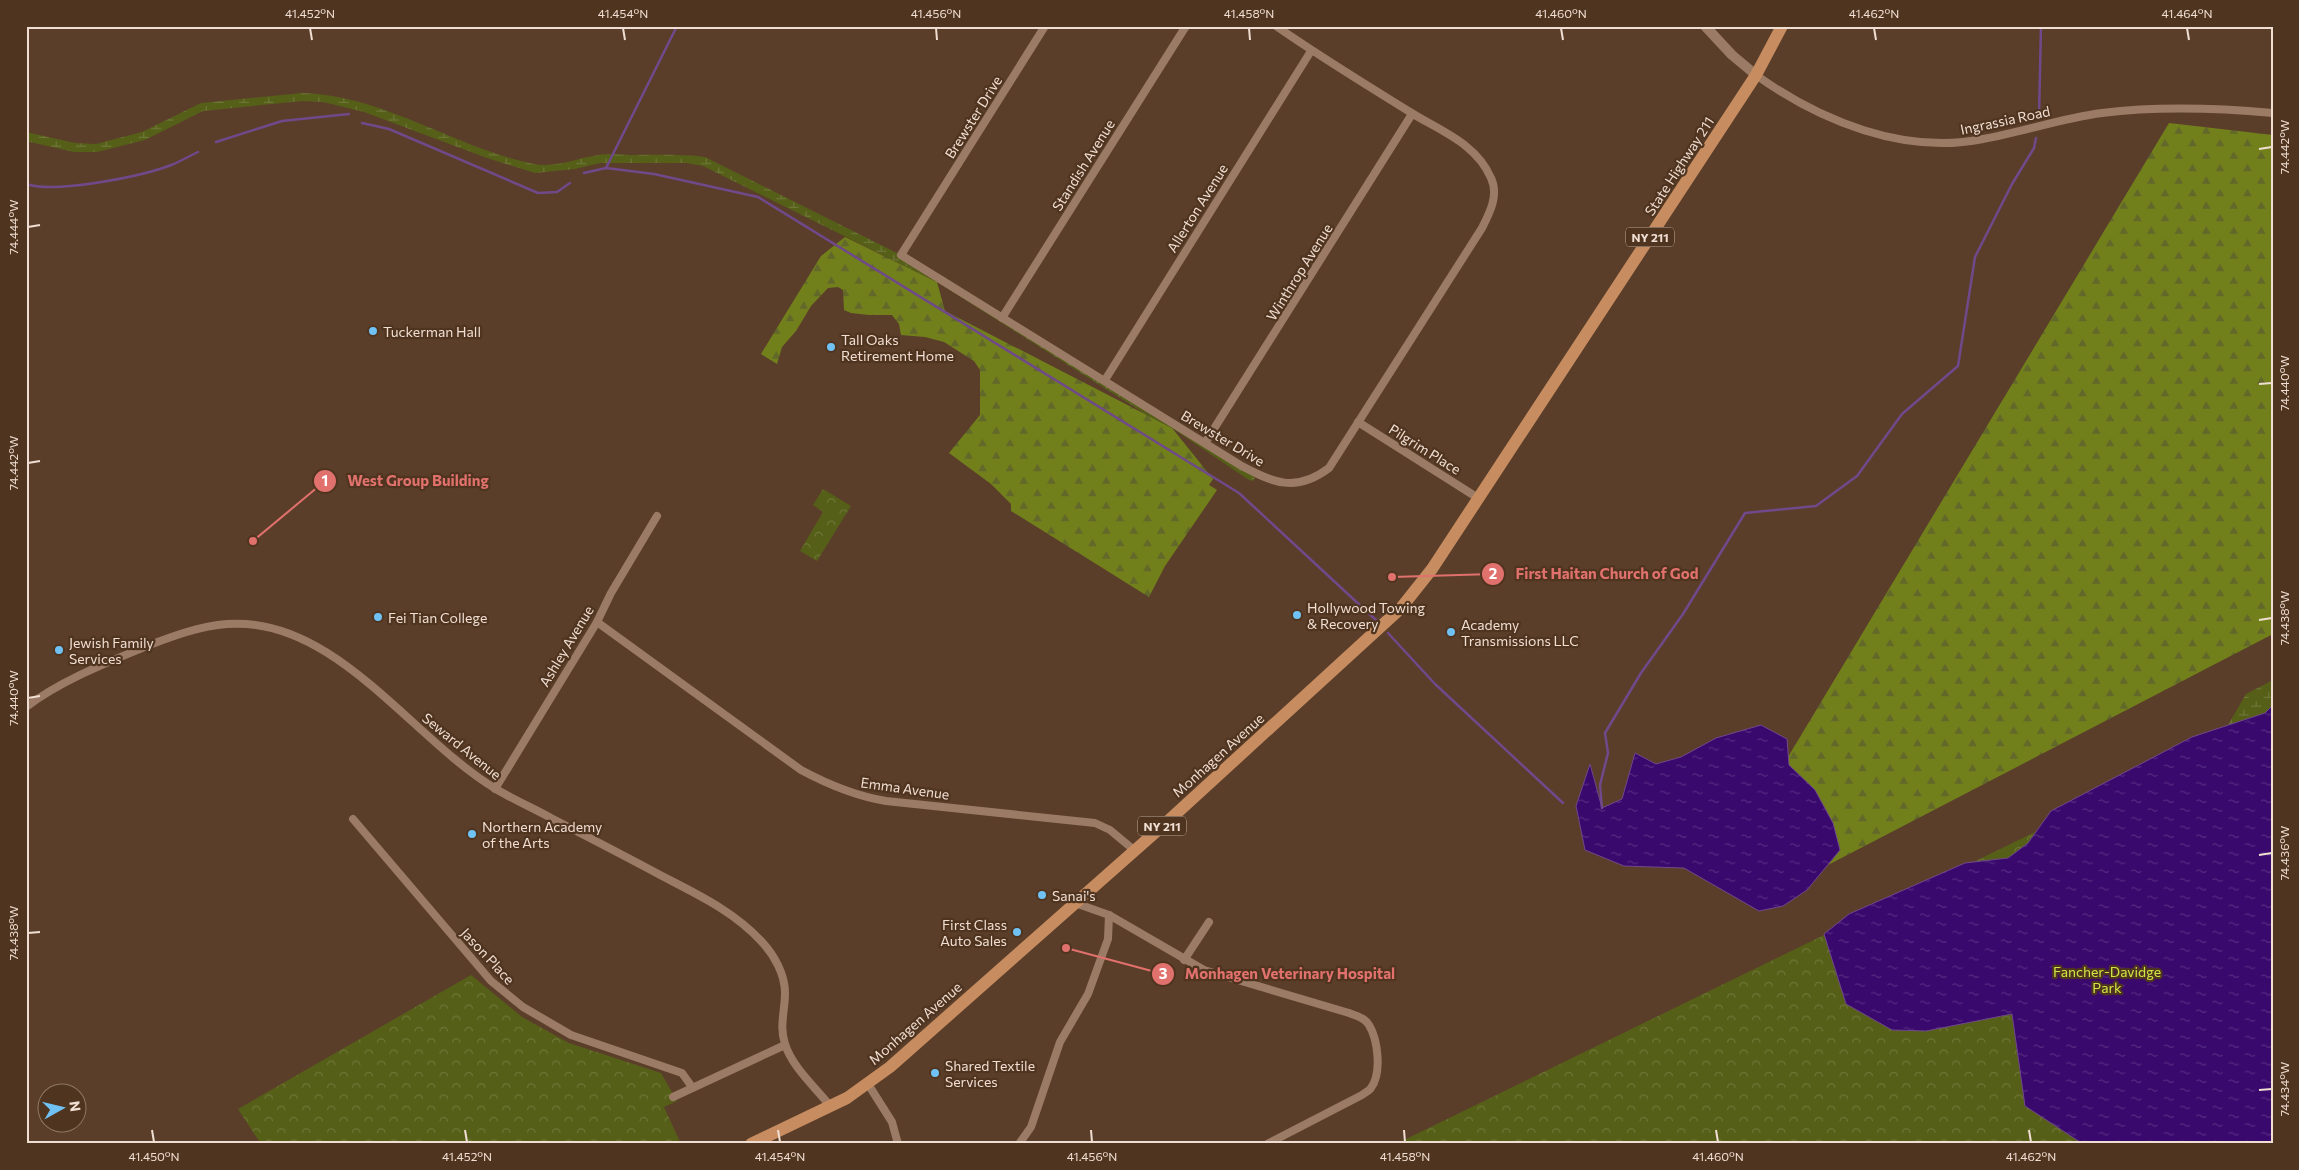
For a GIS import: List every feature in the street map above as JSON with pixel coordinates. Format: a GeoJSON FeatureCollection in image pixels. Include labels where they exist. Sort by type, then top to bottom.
{"type":"FeatureCollection","features":[{"type":"Feature","properties":{"kind":"main road","name":"State Highway 211"},"geometry":{"type":"LineString","coordinates":[[1514,444],[1756,75],[1782,26]]}},
{"type":"Feature","properties":{"kind":"main road","name":"Monhagen Avenue"},"geometry":{"type":"LineString","coordinates":[[751,1144],[831,1107],[868,1084],[1075,903],[1396,614],[1432,569],[1514,444]]}},
{"type":"Feature","properties":{"kind":"street","name":"Brewster Drive"},"geometry":{"type":"LineString","coordinates":[[1045,26],[901,255],[1260,476],[1294,484],[1316,478],[1330,468],[1482,228],[1492,210],[1495,194],[1492,179],[1474,154],[1455,137],[1412,114],[1311,51],[1276,26]]}},
{"type":"Feature","properties":{"kind":"street","name":"Standish Avenue"},"geometry":{"type":"LineString","coordinates":[[1002,318],[1186,26]]}},
{"type":"Feature","properties":{"kind":"street"},"geometry":{"type":"LineString","coordinates":[[1705,26],[1732,55],[1756,75]]}},
{"type":"Feature","properties":{"kind":"street","name":"Allerton Avenue"},"geometry":{"type":"LineString","coordinates":[[1105,380],[1311,51]]}},
{"type":"Feature","properties":{"kind":"street","name":"Ingrassia Road"},"geometry":{"type":"LineString","coordinates":[[1756,75],[1786,96],[1857,128],[1908,142],[1948,144],[1982,140],[2102,113],[2162,110],[2241,110],[2273,113]]}},
{"type":"Feature","properties":{"kind":"street","name":"Winthrop Avenue"},"geometry":{"type":"LineString","coordinates":[[1205,443],[1412,114]]}},
{"type":"Feature","properties":{"kind":"street","name":"Pilgrim Place"},"geometry":{"type":"LineString","coordinates":[[1358,422],[1478,498]]}},
{"type":"Feature","properties":{"kind":"street","name":"Ashley Avenue"},"geometry":{"type":"LineString","coordinates":[[495,789],[597,622],[611,593],[657,516]]}},
{"type":"Feature","properties":{"kind":"street","name":"Emma Avenue"},"geometry":{"type":"LineString","coordinates":[[597,622],[801,770],[831,786],[860,797],[886,801],[1095,823],[1110,830],[1134,850]]}},
{"type":"Feature","properties":{"kind":"street","name":"Seward Avenue"},"geometry":{"type":"LineString","coordinates":[[26,707],[75,678],[169,638],[216,625],[239,623],[262,625],[282,630],[312,644],[359,676],[453,758],[495,789],[681,885],[716,905],[749,929],[770,951],[780,970],[785,992],[781,1022],[785,1045],[800,1069],[831,1107]]}},
{"type":"Feature","properties":{"kind":"street","name":"Jason Place"},"geometry":{"type":"LineString","coordinates":[[353,819],[490,981],[509,998],[571,1035],[682,1073],[692,1087]]}},
{"type":"Feature","properties":{"kind":"street"},"geometry":{"type":"LineString","coordinates":[[1075,903],[1109,915],[1204,970],[1350,1012],[1363,1019],[1369,1025],[1376,1043],[1378,1065],[1372,1088],[1267,1144]]}},
{"type":"Feature","properties":{"kind":"street"},"geometry":{"type":"LineString","coordinates":[[1019,1144],[1031,1127],[1060,1042],[1088,994],[1108,939],[1109,915]]}},
{"type":"Feature","properties":{"kind":"street"},"geometry":{"type":"LineString","coordinates":[[1184,960],[1208,922]]}},
{"type":"Feature","properties":{"kind":"street"},"geometry":{"type":"LineString","coordinates":[[673,1097],[785,1045]]}},
{"type":"Feature","properties":{"kind":"street"},"geometry":{"type":"LineString","coordinates":[[868,1084],[892,1122],[898,1144]]}},
{"type":"Feature","properties":{"kind":"green space"},"geometry":{"type":"Polygon","coordinates":[[[302,93],[332,96],[362,103],[391,112],[476,146],[534,164],[558,164],[606,154],[705,157],[941,275],[1176,421],[1254,474],[1255,478],[1253,481],[1249,480],[1172,428],[1152,418],[937,282],[703,166],[686,163],[600,163],[575,169],[535,173],[487,158],[364,112],[323,102],[302,101],[203,111],[145,140],[97,152],[74,152],[26,141],[26,132],[75,143],[96,144],[142,132],[201,103],[302,93]]]}},
{"type":"Feature","properties":{"kind":"green space"},"geometry":{"type":"Polygon","coordinates":[[[2169,123],[2273,135],[2273,634],[1828,865],[1840,850],[1815,790],[1789,765],[1788,757],[2169,123]]]}},
{"type":"Feature","properties":{"kind":"green space"},"geometry":{"type":"Polygon","coordinates":[[[845,237],[937,282],[945,311],[1172,428],[1213,479],[1209,485],[1217,490],[1165,566],[1149,597],[1011,511],[1011,504],[991,484],[949,453],[980,415],[980,370],[974,361],[944,342],[925,337],[901,335],[899,324],[892,315],[869,315],[851,313],[844,310],[843,290],[838,287],[828,288],[811,306],[796,331],[782,347],[777,364],[761,354],[821,256],[845,237]]]}},
{"type":"Feature","properties":{"kind":"green space"},"geometry":{"type":"Polygon","coordinates":[[[823,489],[851,506],[817,561],[800,551],[823,512],[813,505],[823,489]]]}},
{"type":"Feature","properties":{"kind":"green space"},"geometry":{"type":"Polygon","coordinates":[[[2273,680],[2273,706],[2265,713],[2228,725],[2246,694],[2273,680]]]}},
{"type":"Feature","properties":{"kind":"green space","name":"Fancher-Davidge Park"},"geometry":{"type":"Polygon","coordinates":[[[2258,723],[2273,1144],[1396,1144],[2258,723]]]}},
{"type":"Feature","properties":{"kind":"green space"},"geometry":{"type":"Polygon","coordinates":[[[471,975],[522,1017],[569,1043],[661,1073],[677,1101],[664,1107],[681,1144],[261,1144],[238,1109],[471,975]]]}},
{"type":"Feature","properties":{"kind":"water","name":"Fancher-Davidge Park"},"geometry":{"type":"Polygon","coordinates":[[[2273,705],[2273,1144],[2083,1144],[2025,1106],[2012,1014],[1926,1031],[1892,1030],[1846,1004],[1824,934],[1849,914],[1965,863],[2008,858],[2028,843],[2051,811],[2192,737],[2265,713],[2273,705]]]}},
{"type":"Feature","properties":{"kind":"water"},"geometry":{"type":"Polygon","coordinates":[[[1761,725],[1787,739],[1789,765],[1815,790],[1833,823],[1840,850],[1807,890],[1783,906],[1759,911],[1684,868],[1624,866],[1585,850],[1576,806],[1590,764],[1602,808],[1622,799],[1635,753],[1656,764],[1681,757],[1716,738],[1761,725]]]}},
{"type":"Feature","properties":{"kind":"waterway"},"geometry":{"type":"LineString","coordinates":[[606,168],[677,26]]}},
{"type":"Feature","properties":{"kind":"waterway"},"geometry":{"type":"LineString","coordinates":[[2039,116],[2041,26]]}},
{"type":"Feature","properties":{"kind":"waterway"},"geometry":{"type":"LineString","coordinates":[[216,142],[282,121],[349,114]]}},
{"type":"Feature","properties":{"kind":"waterway"},"geometry":{"type":"LineString","coordinates":[[362,123],[389,129],[538,193],[557,192],[570,183]]}},
{"type":"Feature","properties":{"kind":"waterway"},"geometry":{"type":"LineString","coordinates":[[1602,808],[1600,785],[1608,753],[1605,733],[1641,673],[1683,614],[1745,513],[1816,506],[1857,476],[1902,414],[1958,366],[1975,257],[2012,184],[2034,148],[2036,138]]}},
{"type":"Feature","properties":{"kind":"waterway"},"geometry":{"type":"LineString","coordinates":[[26,184],[40,187],[58,187],[122,178],[160,169],[198,152]]}},
{"type":"Feature","properties":{"kind":"waterway"},"geometry":{"type":"LineString","coordinates":[[584,173],[606,168],[654,174],[758,197],[1239,493],[1377,621]]}},
{"type":"Feature","properties":{"kind":"waterway"},"geometry":{"type":"LineString","coordinates":[[1388,633],[1435,684],[1563,803]]}},
{"type":"Feature","properties":{"kind":"place","name":"Tuckerman Hall"},"geometry":{"type":"Point","coordinates":[373,331]}},
{"type":"Feature","properties":{"kind":"place","name":"Tall Oaks Retirement Home"},"geometry":{"type":"Point","coordinates":[831,347]}},
{"type":"Feature","properties":{"kind":"place","name":"West Group Building"},"geometry":{"type":"Point","coordinates":[253,541]}},
{"type":"Feature","properties":{"kind":"place","name":"First Haitan Church of God"},"geometry":{"type":"Point","coordinates":[1392,577]}},
{"type":"Feature","properties":{"kind":"place","name":"Hollywood Towing & Recovery"},"geometry":{"type":"Point","coordinates":[1297,615]}},
{"type":"Feature","properties":{"kind":"place","name":"Fei Tian College"},"geometry":{"type":"Point","coordinates":[378,617]}},
{"type":"Feature","properties":{"kind":"place","name":"Academy Transmissions LLC"},"geometry":{"type":"Point","coordinates":[1451,632]}},
{"type":"Feature","properties":{"kind":"place","name":"Jewish Family Services"},"geometry":{"type":"Point","coordinates":[59,650]}},
{"type":"Feature","properties":{"kind":"place","name":"Northern Academy of the Arts"},"geometry":{"type":"Point","coordinates":[472,834]}},
{"type":"Feature","properties":{"kind":"place","name":"Sanai's"},"geometry":{"type":"Point","coordinates":[1042,895]}},
{"type":"Feature","properties":{"kind":"place","name":"First Class Auto Sales"},"geometry":{"type":"Point","coordinates":[1017,932]}},
{"type":"Feature","properties":{"kind":"place","name":"Monhagen Veterinary Hospital"},"geometry":{"type":"Point","coordinates":[1066,948]}},
{"type":"Feature","properties":{"kind":"place","name":"Shared Textile Services"},"geometry":{"type":"Point","coordinates":[935,1073]}}]}
